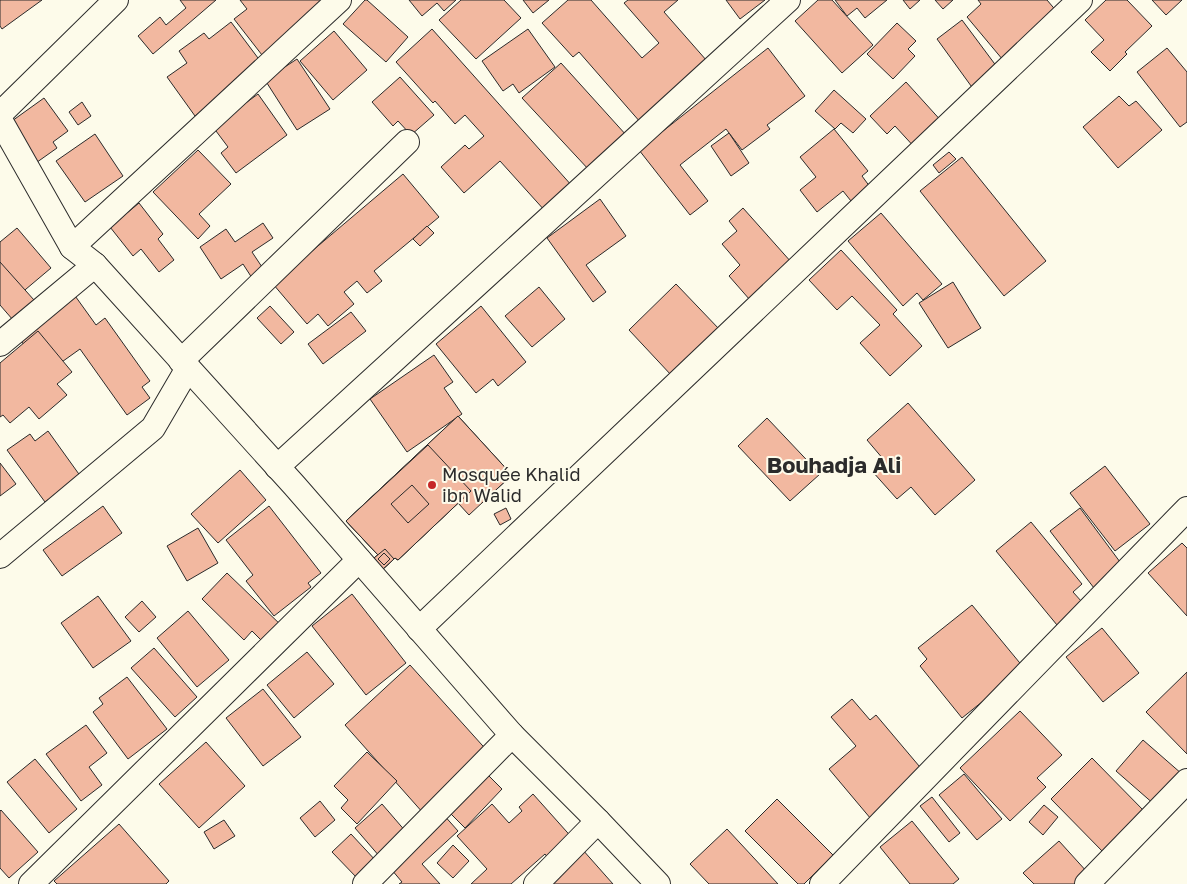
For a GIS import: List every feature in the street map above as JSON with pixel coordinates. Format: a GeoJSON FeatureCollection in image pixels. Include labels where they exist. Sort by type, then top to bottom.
{"type":"FeatureCollection","features":[{"type":"Feature","properties":{"kind":"street"},"geometry":{"type":"LineString","coordinates":[[0,114],[116,0]]}},
{"type":"Feature","properties":{"kind":"street"},"geometry":{"type":"LineString","coordinates":[[72,247],[339,0]]}},
{"type":"Feature","properties":{"kind":"street"},"geometry":{"type":"LineString","coordinates":[[277,467],[788,0]]}},
{"type":"Feature","properties":{"kind":"street"},"geometry":{"type":"LineString","coordinates":[[419,629],[1080,0]]}},
{"type":"Feature","properties":{"kind":"street"},"geometry":{"type":"LineString","coordinates":[[0,120],[72,247],[95,265],[185,364],[512,735],[658,884]]}},
{"type":"Feature","properties":{"kind":"street"},"geometry":{"type":"LineString","coordinates":[[0,556],[153,428],[185,364],[408,142]]}},
{"type":"Feature","properties":{"kind":"street"},"geometry":{"type":"LineString","coordinates":[[0,344],[95,265]]}},
{"type":"Feature","properties":{"kind":"street"},"geometry":{"type":"LineString","coordinates":[[822,884],[1187,509]]}},
{"type":"Feature","properties":{"kind":"street"},"geometry":{"type":"LineString","coordinates":[[31,884],[359,560]]}},
{"type":"Feature","properties":{"kind":"street"},"geometry":{"type":"LineString","coordinates":[[365,884],[512,735]]}},
{"type":"Feature","properties":{"kind":"street"},"geometry":{"type":"LineString","coordinates":[[1087,884],[1187,781]]}},
{"type":"Feature","properties":{"kind":"street"},"geometry":{"type":"LineString","coordinates":[[536,884],[598,821]]}},
{"type":"Feature","properties":{"kind":"building"},"geometry":{"type":"Polygon","coordinates":[[[0,0],[42,0],[2,29],[0,26],[0,0]]]}},
{"type":"Feature","properties":{"kind":"building"},"geometry":{"type":"Polygon","coordinates":[[[180,0],[216,0],[153,54],[138,36],[160,17],[166,25],[186,8],[180,0]]]}},
{"type":"Feature","properties":{"kind":"building"},"geometry":{"type":"Polygon","coordinates":[[[240,0],[327,0],[262,55],[234,19],[247,9],[240,0]]]}},
{"type":"Feature","properties":{"kind":"building"},"geometry":{"type":"Polygon","coordinates":[[[365,0],[408,37],[386,62],[343,24],[365,0]]]}},
{"type":"Feature","properties":{"kind":"building"},"geometry":{"type":"Polygon","coordinates":[[[409,0],[456,0],[444,11],[437,3],[422,16],[409,0]]]}},
{"type":"Feature","properties":{"kind":"building"},"geometry":{"type":"Polygon","coordinates":[[[461,0],[504,0],[521,18],[476,59],[439,20],[461,0]]]}},
{"type":"Feature","properties":{"kind":"building"},"geometry":{"type":"Polygon","coordinates":[[[523,0],[549,0],[533,13],[523,0]]]}},
{"type":"Feature","properties":{"kind":"building"},"geometry":{"type":"Polygon","coordinates":[[[568,0],[591,0],[642,58],[659,43],[624,3],[628,0],[678,0],[664,12],[707,61],[641,123],[579,52],[573,57],[542,23],[568,0]]]}},
{"type":"Feature","properties":{"kind":"building"},"geometry":{"type":"Polygon","coordinates":[[[726,0],[765,0],[740,19],[726,0]]]}},
{"type":"Feature","properties":{"kind":"building"},"geometry":{"type":"Polygon","coordinates":[[[818,0],[832,0],[873,45],[842,73],[795,21],[818,0]]]}},
{"type":"Feature","properties":{"kind":"building"},"geometry":{"type":"Polygon","coordinates":[[[835,0],[887,0],[865,18],[857,8],[847,16],[835,0]]]}},
{"type":"Feature","properties":{"kind":"building"},"geometry":{"type":"Polygon","coordinates":[[[903,0],[920,0],[910,9],[903,0]]]}},
{"type":"Feature","properties":{"kind":"building"},"geometry":{"type":"Polygon","coordinates":[[[935,0],[953,0],[943,9],[935,0]]]}},
{"type":"Feature","properties":{"kind":"building"},"geometry":{"type":"Polygon","coordinates":[[[978,0],[1047,0],[1058,13],[1003,60],[967,17],[981,4],[978,0]]]}},
{"type":"Feature","properties":{"kind":"building"},"geometry":{"type":"Polygon","coordinates":[[[1106,0],[1127,0],[1152,26],[1125,52],[1127,54],[1110,71],[1091,52],[1104,40],[1085,20],[1106,0]]]}},
{"type":"Feature","properties":{"kind":"building"},"geometry":{"type":"Polygon","coordinates":[[[1152,0],[1182,0],[1166,15],[1152,0]]]}},
{"type":"Feature","properties":{"kind":"building"},"geometry":{"type":"Polygon","coordinates":[[[962,20],[1000,71],[974,90],[937,39],[962,20]]]}},
{"type":"Feature","properties":{"kind":"building"},"geometry":{"type":"Polygon","coordinates":[[[231,22],[261,62],[233,81],[237,86],[195,116],[167,77],[187,63],[179,51],[204,33],[209,39],[231,22]]]}},
{"type":"Feature","properties":{"kind":"building"},"geometry":{"type":"Polygon","coordinates":[[[897,23],[916,41],[908,49],[915,56],[893,79],[867,54],[897,23]]]}},
{"type":"Feature","properties":{"kind":"building"},"geometry":{"type":"Polygon","coordinates":[[[432,29],[573,187],[546,212],[500,161],[464,193],[441,167],[465,145],[469,149],[484,136],[465,115],[455,124],[396,62],[432,29]]]}},
{"type":"Feature","properties":{"kind":"building"},"geometry":{"type":"Polygon","coordinates":[[[528,29],[555,67],[519,93],[513,84],[503,91],[482,61],[528,29]]]}},
{"type":"Feature","properties":{"kind":"building"},"geometry":{"type":"Polygon","coordinates":[[[334,31],[367,70],[333,100],[300,61],[334,31]]]}},
{"type":"Feature","properties":{"kind":"building"},"geometry":{"type":"Polygon","coordinates":[[[768,48],[805,96],[767,125],[770,129],[742,150],[726,129],[680,165],[708,201],[690,215],[639,150],[768,48]]]}},
{"type":"Feature","properties":{"kind":"building"},"geometry":{"type":"Polygon","coordinates":[[[1167,48],[1187,72],[1187,122],[1180,127],[1137,72],[1167,48]]]}},
{"type":"Feature","properties":{"kind":"building"},"geometry":{"type":"Polygon","coordinates":[[[297,59],[330,109],[297,130],[265,80],[297,59]]]}},
{"type":"Feature","properties":{"kind":"building"},"geometry":{"type":"Polygon","coordinates":[[[561,63],[627,136],[590,171],[522,98],[561,63]]]}},
{"type":"Feature","properties":{"kind":"building"},"geometry":{"type":"Polygon","coordinates":[[[400,77],[434,115],[411,135],[398,121],[393,126],[372,102],[400,77]]]}},
{"type":"Feature","properties":{"kind":"building"},"geometry":{"type":"Polygon","coordinates":[[[906,82],[944,124],[917,150],[895,126],[887,134],[870,116],[906,82]]]}},
{"type":"Feature","properties":{"kind":"building"},"geometry":{"type":"Polygon","coordinates":[[[834,90],[866,119],[853,133],[841,123],[835,129],[815,111],[834,90]]]}},
{"type":"Feature","properties":{"kind":"building"},"geometry":{"type":"Polygon","coordinates":[[[258,94],[287,135],[236,173],[221,153],[228,147],[213,127],[258,94]]]}},
{"type":"Feature","properties":{"kind":"building"},"geometry":{"type":"Polygon","coordinates":[[[1119,96],[1129,106],[1136,101],[1162,130],[1118,168],[1083,127],[1119,96]]]}},
{"type":"Feature","properties":{"kind":"building"},"geometry":{"type":"Polygon","coordinates":[[[44,98],[68,131],[53,142],[57,148],[33,165],[5,126],[44,98]]]}},
{"type":"Feature","properties":{"kind":"building"},"geometry":{"type":"Polygon","coordinates":[[[82,102],[91,116],[78,125],[69,112],[82,102]]]}},
{"type":"Feature","properties":{"kind":"building"},"geometry":{"type":"Polygon","coordinates":[[[834,129],[868,171],[862,176],[873,191],[855,206],[843,191],[817,212],[800,190],[816,177],[800,157],[834,129]]]}},
{"type":"Feature","properties":{"kind":"building"},"geometry":{"type":"Polygon","coordinates":[[[729,133],[749,163],[731,176],[711,146],[729,133]]]}},
{"type":"Feature","properties":{"kind":"building"},"geometry":{"type":"Polygon","coordinates":[[[95,134],[123,176],[85,202],[56,161],[95,134]]]}},
{"type":"Feature","properties":{"kind":"building"},"geometry":{"type":"Polygon","coordinates":[[[198,150],[231,184],[199,214],[210,226],[198,239],[153,192],[198,150]]]}},
{"type":"Feature","properties":{"kind":"building"},"geometry":{"type":"Polygon","coordinates":[[[949,152],[956,159],[939,173],[933,165],[949,152]]]}},
{"type":"Feature","properties":{"kind":"building"},"geometry":{"type":"Polygon","coordinates":[[[962,157],[1046,261],[1004,296],[920,191],[962,157]]]}},
{"type":"Feature","properties":{"kind":"building"},"geometry":{"type":"Polygon","coordinates":[[[403,174],[439,217],[374,271],[382,281],[367,293],[357,281],[344,292],[354,304],[328,326],[318,314],[307,324],[273,284],[403,174]]]}},
{"type":"Feature","properties":{"kind":"building"},"geometry":{"type":"Polygon","coordinates":[[[600,199],[626,236],[586,265],[606,292],[593,302],[547,238],[600,199]]]}},
{"type":"Feature","properties":{"kind":"building"},"geometry":{"type":"Polygon","coordinates":[[[139,203],[163,234],[158,239],[174,260],[159,272],[141,249],[133,256],[110,227],[139,203]]]}},
{"type":"Feature","properties":{"kind":"building"},"geometry":{"type":"Polygon","coordinates":[[[743,208],[792,263],[750,300],[729,276],[740,265],[722,244],[737,231],[729,221],[743,208]]]}},
{"type":"Feature","properties":{"kind":"building"},"geometry":{"type":"Polygon","coordinates":[[[881,213],[942,284],[923,300],[917,293],[903,306],[848,241],[881,213]]]}},
{"type":"Feature","properties":{"kind":"building"},"geometry":{"type":"Polygon","coordinates":[[[263,223],[273,238],[252,252],[264,270],[252,278],[243,264],[221,279],[200,247],[226,229],[235,242],[263,223]]]}},
{"type":"Feature","properties":{"kind":"building"},"geometry":{"type":"Polygon","coordinates":[[[427,226],[434,233],[420,246],[413,239],[427,226]]]}},
{"type":"Feature","properties":{"kind":"building"},"geometry":{"type":"Polygon","coordinates":[[[17,228],[51,268],[13,300],[0,287],[0,242],[17,228]]]}},
{"type":"Feature","properties":{"kind":"building"},"geometry":{"type":"Polygon","coordinates":[[[841,250],[897,310],[893,314],[922,346],[890,376],[860,343],[880,325],[852,296],[837,310],[809,280],[841,250]]]}},
{"type":"Feature","properties":{"kind":"building"},"geometry":{"type":"Polygon","coordinates":[[[0,262],[34,300],[13,320],[0,305],[0,262]]]}},
{"type":"Feature","properties":{"kind":"building"},"geometry":{"type":"Polygon","coordinates":[[[953,282],[981,328],[948,348],[919,303],[953,282]]]}},
{"type":"Feature","properties":{"kind":"building"},"geometry":{"type":"Polygon","coordinates":[[[676,284],[720,330],[672,376],[629,330],[676,284]]]}},
{"type":"Feature","properties":{"kind":"building"},"geometry":{"type":"Polygon","coordinates":[[[539,287],[565,319],[532,347],[505,316],[539,287]]]}},
{"type":"Feature","properties":{"kind":"building"},"geometry":{"type":"Polygon","coordinates":[[[73,293],[96,325],[105,318],[150,381],[142,387],[150,398],[127,415],[80,349],[45,374],[19,338],[73,293]]]}},
{"type":"Feature","properties":{"kind":"building"},"geometry":{"type":"Polygon","coordinates":[[[270,306],[294,332],[281,344],[257,318],[270,306]]]}},
{"type":"Feature","properties":{"kind":"building"},"geometry":{"type":"Polygon","coordinates":[[[481,306],[526,362],[498,386],[493,379],[476,393],[436,344],[481,306]]]}},
{"type":"Feature","properties":{"kind":"building"},"geometry":{"type":"Polygon","coordinates":[[[351,312],[366,331],[323,364],[308,344],[351,312]]]}},
{"type":"Feature","properties":{"kind":"building"},"geometry":{"type":"Polygon","coordinates":[[[38,331],[72,372],[57,384],[67,395],[39,419],[29,407],[10,423],[3,415],[0,417],[0,363],[38,331]]]}},
{"type":"Feature","properties":{"kind":"building"},"geometry":{"type":"Polygon","coordinates":[[[434,355],[453,382],[444,388],[462,414],[407,452],[370,399],[434,355]]]}},
{"type":"Feature","properties":{"kind":"building"},"geometry":{"type":"Polygon","coordinates":[[[908,403],[975,480],[935,515],[911,487],[897,499],[872,471],[884,460],[867,440],[908,403]]]}},
{"type":"Feature","properties":{"kind":"building"},"geometry":{"type":"Polygon","coordinates":[[[458,416],[512,475],[482,503],[471,491],[398,560],[395,558],[383,569],[374,558],[378,555],[346,521],[458,416]]]}},
{"type":"Feature","properties":{"kind":"building"},"geometry":{"type":"Polygon","coordinates":[[[458,416],[512,475],[469,515],[458,503],[398,560],[395,558],[383,569],[374,558],[378,555],[346,521],[458,416]]]}},
{"type":"Feature","properties":{"kind":"building"},"geometry":{"type":"Polygon","coordinates":[[[767,418],[820,474],[790,501],[738,446],[767,418]]]}},
{"type":"Feature","properties":{"kind":"building"},"geometry":{"type":"Polygon","coordinates":[[[48,431],[81,477],[45,502],[7,450],[30,434],[35,441],[48,431]]]}},
{"type":"Feature","properties":{"kind":"building"},"geometry":{"type":"Polygon","coordinates":[[[428,445],[471,491],[398,560],[395,558],[383,569],[374,558],[378,555],[346,521],[428,445]]]}},
{"type":"Feature","properties":{"kind":"building"},"geometry":{"type":"Polygon","coordinates":[[[0,463],[16,484],[0,496],[0,463]]]}},
{"type":"Feature","properties":{"kind":"building"},"geometry":{"type":"Polygon","coordinates":[[[1105,466],[1150,524],[1115,551],[1070,493],[1105,466]]]}},
{"type":"Feature","properties":{"kind":"building"},"geometry":{"type":"Polygon","coordinates":[[[240,470],[266,500],[218,543],[191,514],[240,470]]]}},
{"type":"Feature","properties":{"kind":"building"},"geometry":{"type":"Polygon","coordinates":[[[412,485],[429,504],[408,523],[391,504],[412,485]]]}},
{"type":"Feature","properties":{"kind":"building"},"geometry":{"type":"Polygon","coordinates":[[[103,506],[122,533],[62,576],[43,550],[103,506]]]}},
{"type":"Feature","properties":{"kind":"building"},"geometry":{"type":"Polygon","coordinates":[[[269,506],[321,573],[308,583],[311,587],[274,616],[246,581],[253,575],[226,540],[269,506]]]}},
{"type":"Feature","properties":{"kind":"building"},"geometry":{"type":"Polygon","coordinates":[[[506,508],[511,519],[500,525],[494,514],[506,508]]]}},
{"type":"Feature","properties":{"kind":"building"},"geometry":{"type":"Polygon","coordinates":[[[1080,508],[1123,566],[1094,588],[1050,531],[1080,508]]]}},
{"type":"Feature","properties":{"kind":"building"},"geometry":{"type":"Polygon","coordinates":[[[1031,522],[1082,584],[1073,592],[1082,602],[1057,625],[996,551],[1031,522]]]}},
{"type":"Feature","properties":{"kind":"building"},"geometry":{"type":"Polygon","coordinates":[[[198,528],[218,563],[187,581],[167,546],[198,528]]]}},
{"type":"Feature","properties":{"kind":"building"},"geometry":{"type":"Polygon","coordinates":[[[1182,543],[1187,548],[1187,616],[1148,573],[1182,543]]]}},
{"type":"Feature","properties":{"kind":"building"},"geometry":{"type":"Polygon","coordinates":[[[385,549],[394,559],[383,569],[374,558],[385,549]]]}},
{"type":"Feature","properties":{"kind":"building"},"geometry":{"type":"Polygon","coordinates":[[[384,553],[390,559],[384,565],[378,559],[384,553]]]}},
{"type":"Feature","properties":{"kind":"building"},"geometry":{"type":"Polygon","coordinates":[[[227,573],[284,628],[267,646],[252,631],[244,640],[202,599],[227,573]]]}},
{"type":"Feature","properties":{"kind":"building"},"geometry":{"type":"Polygon","coordinates":[[[352,594],[406,663],[366,695],[312,626],[352,594]]]}},
{"type":"Feature","properties":{"kind":"building"},"geometry":{"type":"Polygon","coordinates":[[[98,596],[131,641],[93,668],[61,623],[98,596]]]}},
{"type":"Feature","properties":{"kind":"building"},"geometry":{"type":"Polygon","coordinates":[[[142,601],[156,617],[139,632],[125,617],[142,601]]]}},
{"type":"Feature","properties":{"kind":"building"},"geometry":{"type":"Polygon","coordinates":[[[972,605],[1024,668],[962,718],[920,666],[927,659],[918,648],[972,605]]]}},
{"type":"Feature","properties":{"kind":"building"},"geometry":{"type":"Polygon","coordinates":[[[188,611],[229,660],[197,687],[157,638],[188,611]]]}},
{"type":"Feature","properties":{"kind":"building"},"geometry":{"type":"Polygon","coordinates":[[[1102,628],[1139,673],[1103,702],[1066,657],[1102,628]]]}},
{"type":"Feature","properties":{"kind":"building"},"geometry":{"type":"Polygon","coordinates":[[[154,648],[197,697],[175,717],[131,668],[154,648]]]}},
{"type":"Feature","properties":{"kind":"building"},"geometry":{"type":"Polygon","coordinates":[[[307,652],[334,684],[294,718],[267,685],[307,652]]]}},
{"type":"Feature","properties":{"kind":"building"},"geometry":{"type":"Polygon","coordinates":[[[410,665],[491,755],[424,814],[345,725],[410,665]]]}},
{"type":"Feature","properties":{"kind":"building"},"geometry":{"type":"Polygon","coordinates":[[[1187,672],[1187,754],[1146,712],[1187,672]]]}},
{"type":"Feature","properties":{"kind":"building"},"geometry":{"type":"Polygon","coordinates":[[[127,677],[167,729],[128,759],[93,712],[103,704],[99,698],[127,677]]]}},
{"type":"Feature","properties":{"kind":"building"},"geometry":{"type":"Polygon","coordinates":[[[263,689],[301,737],[263,766],[226,718],[263,689]]]}},
{"type":"Feature","properties":{"kind":"building"},"geometry":{"type":"Polygon","coordinates":[[[852,699],[870,720],[876,715],[925,773],[871,819],[829,769],[856,746],[831,717],[852,699]]]}},
{"type":"Feature","properties":{"kind":"building"},"geometry":{"type":"Polygon","coordinates":[[[1020,711],[1062,755],[1037,778],[1046,787],[1010,821],[960,768],[1020,711]]]}},
{"type":"Feature","properties":{"kind":"building"},"geometry":{"type":"Polygon","coordinates":[[[86,725],[107,753],[89,767],[102,785],[81,801],[46,754],[86,725]]]}},
{"type":"Feature","properties":{"kind":"building"},"geometry":{"type":"Polygon","coordinates":[[[1143,740],[1182,774],[1155,805],[1116,771],[1143,740]]]}},
{"type":"Feature","properties":{"kind":"building"},"geometry":{"type":"Polygon","coordinates":[[[206,742],[245,786],[199,828],[159,784],[206,742]]]}},
{"type":"Feature","properties":{"kind":"building"},"geometry":{"type":"Polygon","coordinates":[[[367,752],[397,781],[357,824],[341,808],[348,800],[334,786],[367,752]]]}},
{"type":"Feature","properties":{"kind":"building"},"geometry":{"type":"Polygon","coordinates":[[[1092,758],[1146,813],[1105,854],[1051,799],[1092,758]]]}},
{"type":"Feature","properties":{"kind":"building"},"geometry":{"type":"Polygon","coordinates":[[[35,759],[77,809],[49,833],[7,782],[35,759]]]}},
{"type":"Feature","properties":{"kind":"building"},"geometry":{"type":"Polygon","coordinates":[[[481,768],[502,789],[465,828],[443,806],[481,768]]]}},
{"type":"Feature","properties":{"kind":"building"},"geometry":{"type":"Polygon","coordinates":[[[964,774],[1002,819],[977,840],[939,795],[964,774]]]}},
{"type":"Feature","properties":{"kind":"building"},"geometry":{"type":"Polygon","coordinates":[[[533,794],[575,841],[551,862],[545,854],[511,884],[471,884],[487,869],[457,836],[492,804],[509,823],[522,811],[519,807],[533,794]]]}},
{"type":"Feature","properties":{"kind":"building"},"geometry":{"type":"Polygon","coordinates":[[[932,797],[960,833],[949,842],[920,806],[932,797]]]}},
{"type":"Feature","properties":{"kind":"building"},"geometry":{"type":"Polygon","coordinates":[[[777,799],[833,855],[804,884],[798,884],[745,831],[777,799]]]}},
{"type":"Feature","properties":{"kind":"building"},"geometry":{"type":"Polygon","coordinates":[[[320,801],[335,820],[315,837],[300,818],[320,801]]]}},
{"type":"Feature","properties":{"kind":"building"},"geometry":{"type":"Polygon","coordinates":[[[382,804],[407,833],[380,857],[355,828],[382,804]]]}},
{"type":"Feature","properties":{"kind":"building"},"geometry":{"type":"Polygon","coordinates":[[[1044,805],[1058,817],[1043,835],[1029,822],[1044,805]]]}},
{"type":"Feature","properties":{"kind":"building"},"geometry":{"type":"Polygon","coordinates":[[[1,810],[38,852],[9,878],[0,868],[1,810]]]}},
{"type":"Feature","properties":{"kind":"building"},"geometry":{"type":"Polygon","coordinates":[[[442,813],[458,831],[422,864],[440,884],[399,884],[402,882],[386,863],[442,813]]]}},
{"type":"Feature","properties":{"kind":"building"},"geometry":{"type":"Polygon","coordinates":[[[224,820],[235,836],[214,849],[204,832],[224,820]]]}},
{"type":"Feature","properties":{"kind":"building"},"geometry":{"type":"Polygon","coordinates":[[[912,821],[959,879],[953,884],[910,884],[880,847],[912,821]]]}},
{"type":"Feature","properties":{"kind":"building"},"geometry":{"type":"Polygon","coordinates":[[[119,824],[169,881],[166,884],[57,884],[54,881],[119,824]]]}},
{"type":"Feature","properties":{"kind":"building"},"geometry":{"type":"Polygon","coordinates":[[[727,829],[778,884],[709,884],[690,864],[727,829]]]}},
{"type":"Feature","properties":{"kind":"building"},"geometry":{"type":"Polygon","coordinates":[[[351,834],[377,862],[358,879],[332,852],[351,834]]]}},
{"type":"Feature","properties":{"kind":"building"},"geometry":{"type":"Polygon","coordinates":[[[1059,841],[1088,873],[1075,884],[1034,884],[1023,873],[1059,841]]]}},
{"type":"Feature","properties":{"kind":"building"},"geometry":{"type":"Polygon","coordinates":[[[453,845],[469,861],[453,878],[437,863],[453,845]]]}},
{"type":"Feature","properties":{"kind":"building"},"geometry":{"type":"Polygon","coordinates":[[[582,849],[613,884],[543,884],[582,849]]]}},
{"type":"Feature","properties":{"kind":"place","name":"Mosquée Khalid ibn Walid"},"geometry":{"type":"Point","coordinates":[432,485]}},
{"type":"Feature","properties":{"kind":"district","name":"Bouhadja Ali"},"geometry":{"type":"Point","coordinates":[834,465]}}]}
